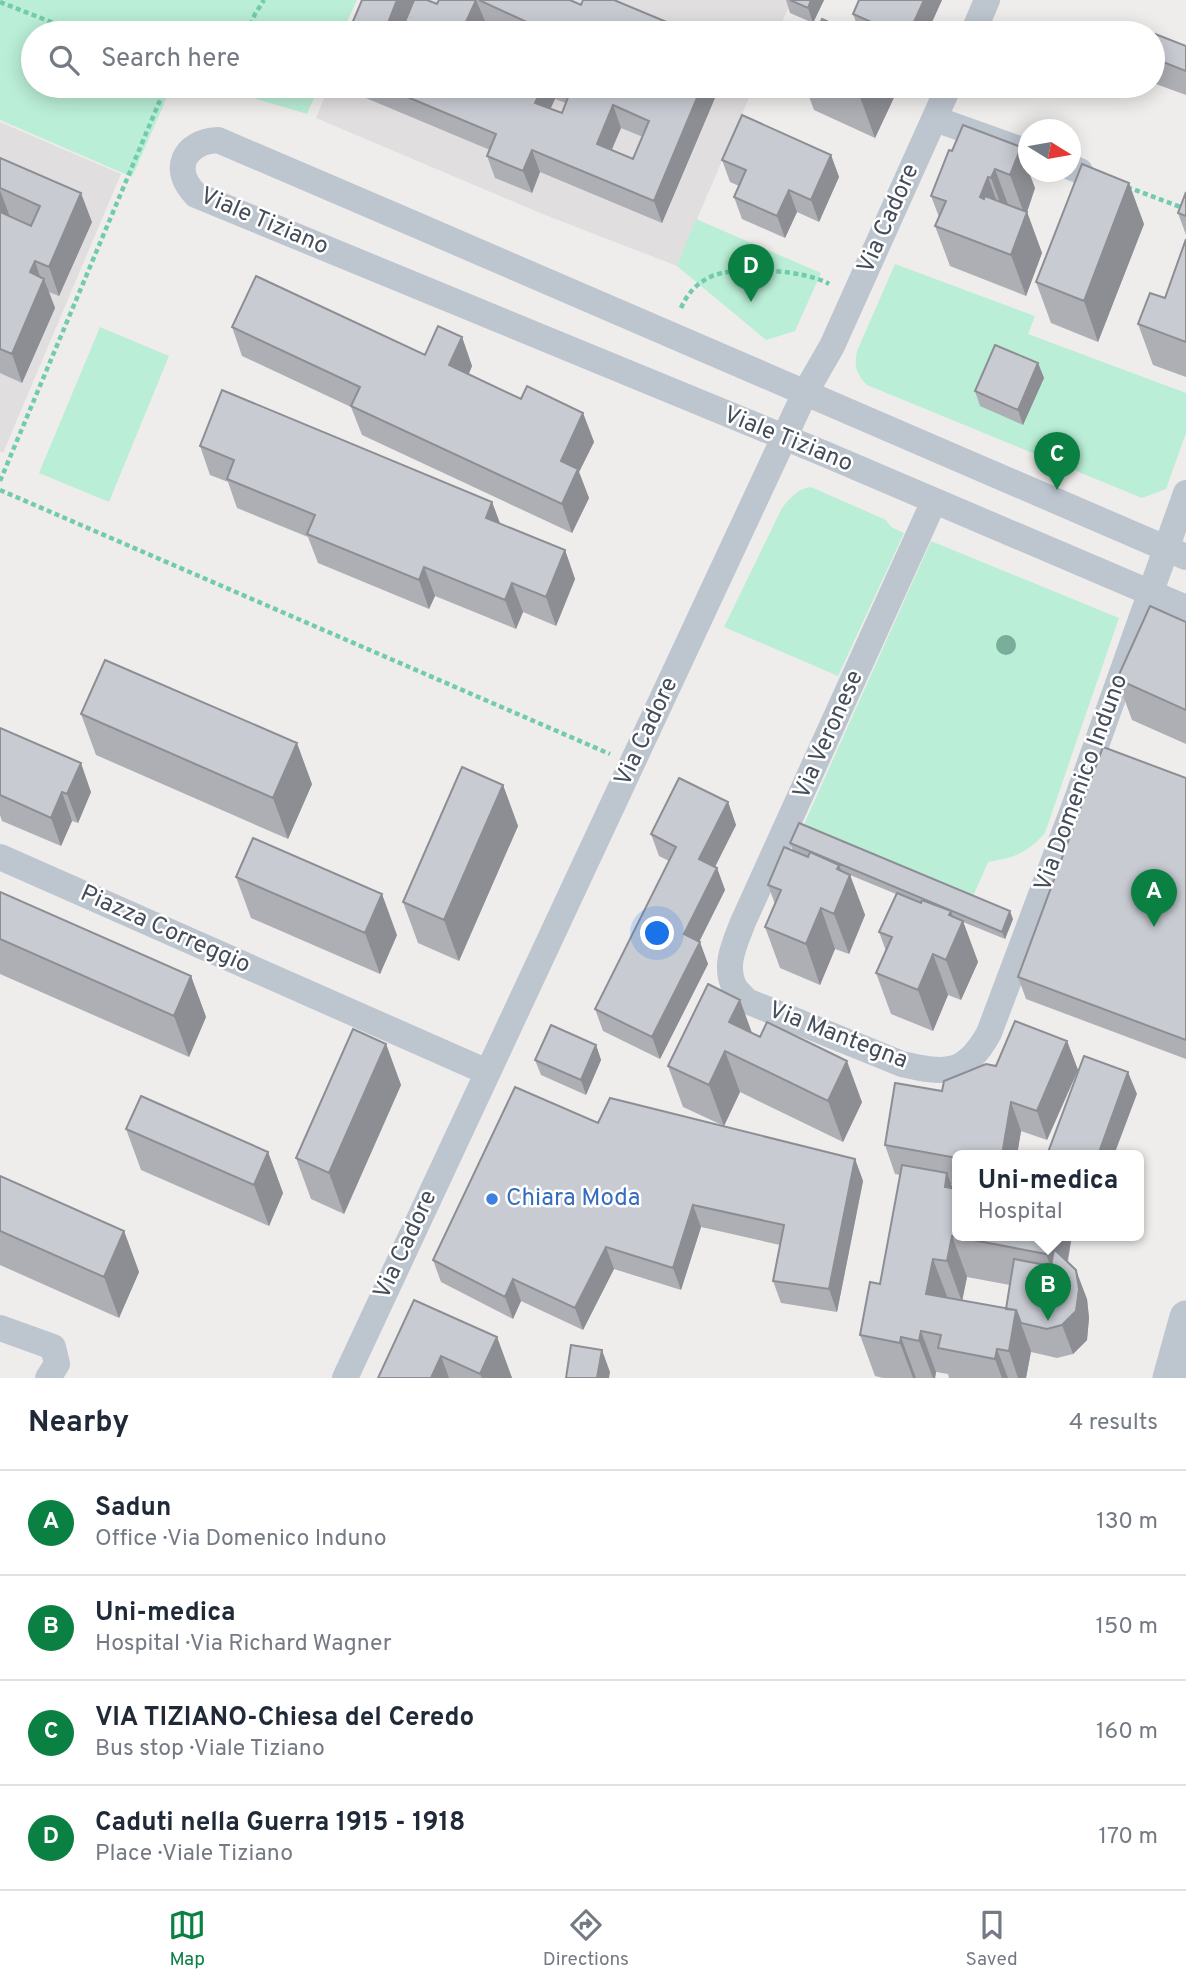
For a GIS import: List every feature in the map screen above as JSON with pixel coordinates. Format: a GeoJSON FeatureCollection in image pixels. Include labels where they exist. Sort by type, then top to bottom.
{"type":"FeatureCollection","features":[{"type":"Feature","properties":{"kind":"street"},"geometry":{"type":"LineString","coordinates":[[978,21],[987,0]]}},
{"type":"Feature","properties":{"kind":"street","name":"Via Cadore"},"geometry":{"type":"LineString","coordinates":[[345,1378],[805,393],[832,346],[944,98]]}},
{"type":"Feature","properties":{"kind":"street"},"geometry":{"type":"LineString","coordinates":[[934,119],[1018,148]]}},
{"type":"Feature","properties":{"kind":"street","name":"Viale Tiziano"},"geometry":{"type":"LineString","coordinates":[[1176,553],[218,140],[204,141],[186,154],[182,172],[185,181],[196,195],[785,438],[1186,608]]}},
{"type":"Feature","properties":{"kind":"street","name":"Via Domenico Induno"},"geometry":{"type":"LineString","coordinates":[[965,1065],[979,1051],[989,1033],[1077,799],[1150,592],[1176,553],[1186,493]]}},
{"type":"Feature","properties":{"kind":"street","name":"Via Veronese"},"geometry":{"type":"LineString","coordinates":[[730,970],[731,954],[743,922],[934,501]]}},
{"type":"Feature","properties":{"kind":"street","name":"Piazza Correggio"},"geometry":{"type":"LineString","coordinates":[[0,857],[487,1072]]}},
{"type":"Feature","properties":{"kind":"street","name":"Via Mantegna"},"geometry":{"type":"LineString","coordinates":[[730,970],[735,988],[747,1001],[792,1020],[902,1063],[928,1070],[948,1070],[965,1065]]}},
{"type":"Feature","properties":{"kind":"street"},"geometry":{"type":"LineString","coordinates":[[1169,1378],[1186,1317]]}},
{"type":"Feature","properties":{"kind":"street"},"geometry":{"type":"LineString","coordinates":[[0,1328],[53,1347],[57,1364],[48,1378]]}},
{"type":"Feature","properties":{"kind":"path"},"geometry":{"type":"LineString","coordinates":[[252,21],[264,0]]}},
{"type":"Feature","properties":{"kind":"path"},"geometry":{"type":"LineString","coordinates":[[0,2],[48,21]]}},
{"type":"Feature","properties":{"kind":"path"},"geometry":{"type":"LineString","coordinates":[[0,481],[161,98]]}},
{"type":"Feature","properties":{"kind":"path"},"geometry":{"type":"LineString","coordinates":[[1081,171],[1186,209]]}},
{"type":"Feature","properties":{"kind":"path"},"geometry":{"type":"LineString","coordinates":[[681,309],[685,299],[698,284],[723,273],[761,270],[790,273],[821,279],[829,284]]}},
{"type":"Feature","properties":{"kind":"path"},"geometry":{"type":"LineString","coordinates":[[0,490],[614,755]]}},
{"type":"Feature","properties":{"kind":"shaded area"},"geometry":{"type":"Polygon","coordinates":[[[365,0],[792,0],[782,21],[356,21],[365,0]]]}},
{"type":"Feature","properties":{"kind":"shaded area"},"geometry":{"type":"Polygon","coordinates":[[[324,98],[749,98],[677,266],[545,215],[316,118],[324,98]]]}},
{"type":"Feature","properties":{"kind":"shaded area"},"geometry":{"type":"Polygon","coordinates":[[[0,122],[121,174],[3,453],[0,451],[0,122]]]}},
{"type":"Feature","properties":{"kind":"green space"},"geometry":{"type":"Polygon","coordinates":[[[0,0],[357,0],[347,21],[21,21],[21,98],[167,98],[132,177],[0,120],[0,0]]]}},
{"type":"Feature","properties":{"kind":"green space"},"geometry":{"type":"Polygon","coordinates":[[[253,98],[314,98],[307,114],[253,98]]]}},
{"type":"Feature","properties":{"kind":"green space"},"geometry":{"type":"Polygon","coordinates":[[[696,219],[821,273],[795,331],[766,340],[677,266],[696,219]]]}},
{"type":"Feature","properties":{"kind":"green space"},"geometry":{"type":"Polygon","coordinates":[[[895,264],[1035,316],[1028,334],[1186,393],[1186,433],[1166,489],[1142,498],[867,385],[857,370],[857,351],[895,264]]]}},
{"type":"Feature","properties":{"kind":"green space"},"geometry":{"type":"Polygon","coordinates":[[[100,327],[169,356],[109,502],[39,473],[100,327]]]}},
{"type":"Feature","properties":{"kind":"green space"},"geometry":{"type":"Polygon","coordinates":[[[811,487],[886,520],[891,527],[904,533],[838,676],[724,627],[782,508],[791,497],[811,487]]]}},
{"type":"Feature","properties":{"kind":"green space"},"geometry":{"type":"Polygon","coordinates":[[[931,541],[1119,618],[1045,833],[1020,853],[988,862],[971,901],[801,831],[931,541]]]}},
{"type":"Feature","properties":{"kind":"building"},"geometry":{"type":"Polygon","coordinates":[[[362,0],[397,0],[389,21],[353,21],[362,0]]]}},
{"type":"Feature","properties":{"kind":"building"},"geometry":{"type":"Polygon","coordinates":[[[414,0],[427,0],[437,4],[439,0],[476,0],[466,21],[405,21],[414,0]]]}},
{"type":"Feature","properties":{"kind":"building"},"geometry":{"type":"Polygon","coordinates":[[[479,0],[570,0],[581,5],[583,0],[614,0],[664,21],[524,21],[479,0]]]}},
{"type":"Feature","properties":{"kind":"building"},"geometry":{"type":"Polygon","coordinates":[[[790,0],[811,0],[808,8],[790,0]]]}},
{"type":"Feature","properties":{"kind":"building"},"geometry":{"type":"Polygon","coordinates":[[[859,0],[924,0],[914,21],[869,21],[853,14],[859,0]]]}},
{"type":"Feature","properties":{"kind":"building"},"geometry":{"type":"Polygon","coordinates":[[[1165,38],[1186,46],[1186,71],[1165,63],[1165,38]]]}},
{"type":"Feature","properties":{"kind":"building"},"geometry":{"type":"Polygon","coordinates":[[[410,98],[537,98],[535,103],[562,113],[568,98],[697,98],[654,201],[532,150],[523,171],[487,156],[496,134],[410,98]],[[613,105],[597,144],[633,159],[649,121],[613,105]]]}},
{"type":"Feature","properties":{"kind":"building"},"geometry":{"type":"Polygon","coordinates":[[[742,115],[831,155],[811,200],[789,190],[777,216],[734,197],[746,170],[722,160],[742,115]]]}},
{"type":"Feature","properties":{"kind":"building"},"geometry":{"type":"Polygon","coordinates":[[[963,125],[1018,146],[1018,155],[1010,175],[995,169],[991,178],[988,177],[980,197],[984,199],[985,196],[1027,212],[1011,255],[935,226],[946,201],[931,196],[949,150],[952,151],[963,125]]]}},
{"type":"Feature","properties":{"kind":"building"},"geometry":{"type":"Polygon","coordinates":[[[0,158],[81,193],[49,267],[35,261],[30,272],[44,279],[12,354],[0,349],[0,212],[31,226],[40,206],[0,188],[0,158]]]}},
{"type":"Feature","properties":{"kind":"building"},"geometry":{"type":"Polygon","coordinates":[[[1082,164],[1129,183],[1084,301],[1036,282],[1075,182],[1081,182],[1082,164]]]}},
{"type":"Feature","properties":{"kind":"building"},"geometry":{"type":"Polygon","coordinates":[[[1186,192],[1186,216],[1178,213],[1186,192]]]}},
{"type":"Feature","properties":{"kind":"building"},"geometry":{"type":"Polygon","coordinates":[[[1186,239],[1186,342],[1138,324],[1150,293],[1165,298],[1186,239]]]}},
{"type":"Feature","properties":{"kind":"building"},"geometry":{"type":"Polygon","coordinates":[[[256,276],[425,355],[438,326],[462,337],[449,365],[521,399],[527,386],[583,413],[561,461],[578,469],[562,504],[351,406],[360,387],[232,327],[256,276]]]}},
{"type":"Feature","properties":{"kind":"building"},"geometry":{"type":"Polygon","coordinates":[[[995,345],[1038,363],[1018,410],[975,391],[995,345]]]}},
{"type":"Feature","properties":{"kind":"building"},"geometry":{"type":"Polygon","coordinates":[[[222,390],[492,502],[486,518],[565,550],[546,597],[512,583],[505,600],[424,567],[419,580],[307,534],[315,515],[227,479],[234,460],[200,446],[222,390]]]}},
{"type":"Feature","properties":{"kind":"building"},"geometry":{"type":"Polygon","coordinates":[[[1150,606],[1186,622],[1186,710],[1117,679],[1150,606]]]}},
{"type":"Feature","properties":{"kind":"building"},"geometry":{"type":"Polygon","coordinates":[[[105,660],[297,743],[273,798],[81,714],[105,660]]]}},
{"type":"Feature","properties":{"kind":"building"},"geometry":{"type":"Polygon","coordinates":[[[0,728],[81,763],[67,794],[62,792],[51,818],[0,795],[0,728]]]}},
{"type":"Feature","properties":{"kind":"building"},"geometry":{"type":"Polygon","coordinates":[[[1103,747],[1186,778],[1186,1040],[1018,977],[1103,747]]]}},
{"type":"Feature","properties":{"kind":"building"},"geometry":{"type":"Polygon","coordinates":[[[462,767],[503,785],[444,920],[403,902],[462,767]]]}},
{"type":"Feature","properties":{"kind":"building"},"geometry":{"type":"Polygon","coordinates":[[[679,778],[728,802],[699,859],[717,868],[684,934],[700,942],[652,1037],[595,1009],[676,847],[651,834],[679,778]]]}},
{"type":"Feature","properties":{"kind":"building"},"geometry":{"type":"Polygon","coordinates":[[[799,823],[1010,911],[1002,932],[790,843],[799,823]]]}},
{"type":"Feature","properties":{"kind":"building"},"geometry":{"type":"Polygon","coordinates":[[[253,838],[382,894],[365,933],[236,877],[253,838]]]}},
{"type":"Feature","properties":{"kind":"building"},"geometry":{"type":"Polygon","coordinates":[[[784,847],[808,857],[810,852],[839,865],[837,869],[850,875],[834,914],[821,908],[806,944],[765,927],[781,890],[768,885],[784,847]]]}},
{"type":"Feature","properties":{"kind":"building"},"geometry":{"type":"Polygon","coordinates":[[[0,892],[191,976],[174,1016],[0,939],[0,892]]]}},
{"type":"Feature","properties":{"kind":"building"},"geometry":{"type":"Polygon","coordinates":[[[897,893],[951,911],[949,915],[963,921],[946,960],[933,954],[918,990],[876,973],[892,937],[879,932],[897,893]]]}},
{"type":"Feature","properties":{"kind":"building"},"geometry":{"type":"Polygon","coordinates":[[[708,984],[740,1000],[729,1022],[760,1037],[767,1022],[847,1061],[828,1101],[725,1051],[709,1085],[668,1066],[708,984]]]}},
{"type":"Feature","properties":{"kind":"building"},"geometry":{"type":"Polygon","coordinates":[[[1015,1021],[1067,1041],[1037,1111],[1011,1102],[1003,1150],[952,1150],[952,1157],[885,1145],[895,1083],[942,1091],[944,1081],[986,1064],[996,1066],[1015,1021]]]}},
{"type":"Feature","properties":{"kind":"building"},"geometry":{"type":"Polygon","coordinates":[[[551,1025],[596,1045],[581,1080],[535,1060],[551,1025]]]}},
{"type":"Feature","properties":{"kind":"building"},"geometry":{"type":"Polygon","coordinates":[[[353,1029],[386,1044],[329,1173],[296,1158],[353,1029]]]}},
{"type":"Feature","properties":{"kind":"building"},"geometry":{"type":"Polygon","coordinates":[[[1084,1056],[1128,1072],[1100,1150],[1049,1150],[1084,1056]]]}},
{"type":"Feature","properties":{"kind":"building"},"geometry":{"type":"Polygon","coordinates":[[[515,1087],[598,1123],[610,1098],[855,1159],[829,1289],[773,1281],[784,1225],[693,1205],[673,1268],[606,1247],[575,1308],[513,1279],[505,1297],[433,1260],[515,1087]]]}},
{"type":"Feature","properties":{"kind":"building"},"geometry":{"type":"Polygon","coordinates":[[[141,1096],[268,1152],[254,1185],[126,1129],[141,1096]]]}},
{"type":"Feature","properties":{"kind":"building"},"geometry":{"type":"Polygon","coordinates":[[[902,1165],[947,1173],[945,1187],[952,1188],[952,1236],[947,1261],[933,1259],[926,1294],[1016,1310],[1009,1351],[997,1349],[995,1359],[938,1348],[941,1335],[921,1331],[919,1341],[901,1337],[900,1343],[860,1335],[870,1282],[880,1284],[902,1165]]]}},
{"type":"Feature","properties":{"kind":"building"},"geometry":{"type":"Polygon","coordinates":[[[0,1176],[124,1231],[104,1277],[0,1231],[0,1176]]]}},
{"type":"Feature","properties":{"kind":"building"},"geometry":{"type":"Polygon","coordinates":[[[978,1241],[1049,1241],[1046,1254],[978,1241]]]}},
{"type":"Feature","properties":{"kind":"building"},"geometry":{"type":"Polygon","coordinates":[[[1054,1249],[1076,1270],[1079,1289],[1076,1311],[1062,1325],[1047,1329],[1021,1323],[1016,1310],[1006,1309],[1014,1259],[1051,1266],[1054,1249]]]}},
{"type":"Feature","properties":{"kind":"building"},"geometry":{"type":"Polygon","coordinates":[[[414,1300],[497,1337],[480,1374],[441,1356],[431,1378],[378,1378],[414,1300]]]}},
{"type":"Feature","properties":{"kind":"building"},"geometry":{"type":"Polygon","coordinates":[[[571,1345],[602,1350],[597,1378],[566,1378],[571,1345]]]}},
{"type":"Feature","properties":{"kind":"place","name":"Caduti nella Guerra 1915 - 1918"},"geometry":{"type":"Point","coordinates":[751,302]}},
{"type":"Feature","properties":{"kind":"place","name":"VIA TIZIANO-Chiesa del Ceredo"},"geometry":{"type":"Point","coordinates":[1057,490]}},
{"type":"Feature","properties":{"kind":"place","name":"Sadun"},"geometry":{"type":"Point","coordinates":[1154,927]}},
{"type":"Feature","properties":{"kind":"place","name":"Chiara Moda"},"geometry":{"type":"Point","coordinates":[492,1199]}},
{"type":"Feature","properties":{"kind":"place","name":"Uni-medica"},"geometry":{"type":"Point","coordinates":[1048,1321]}}]}
